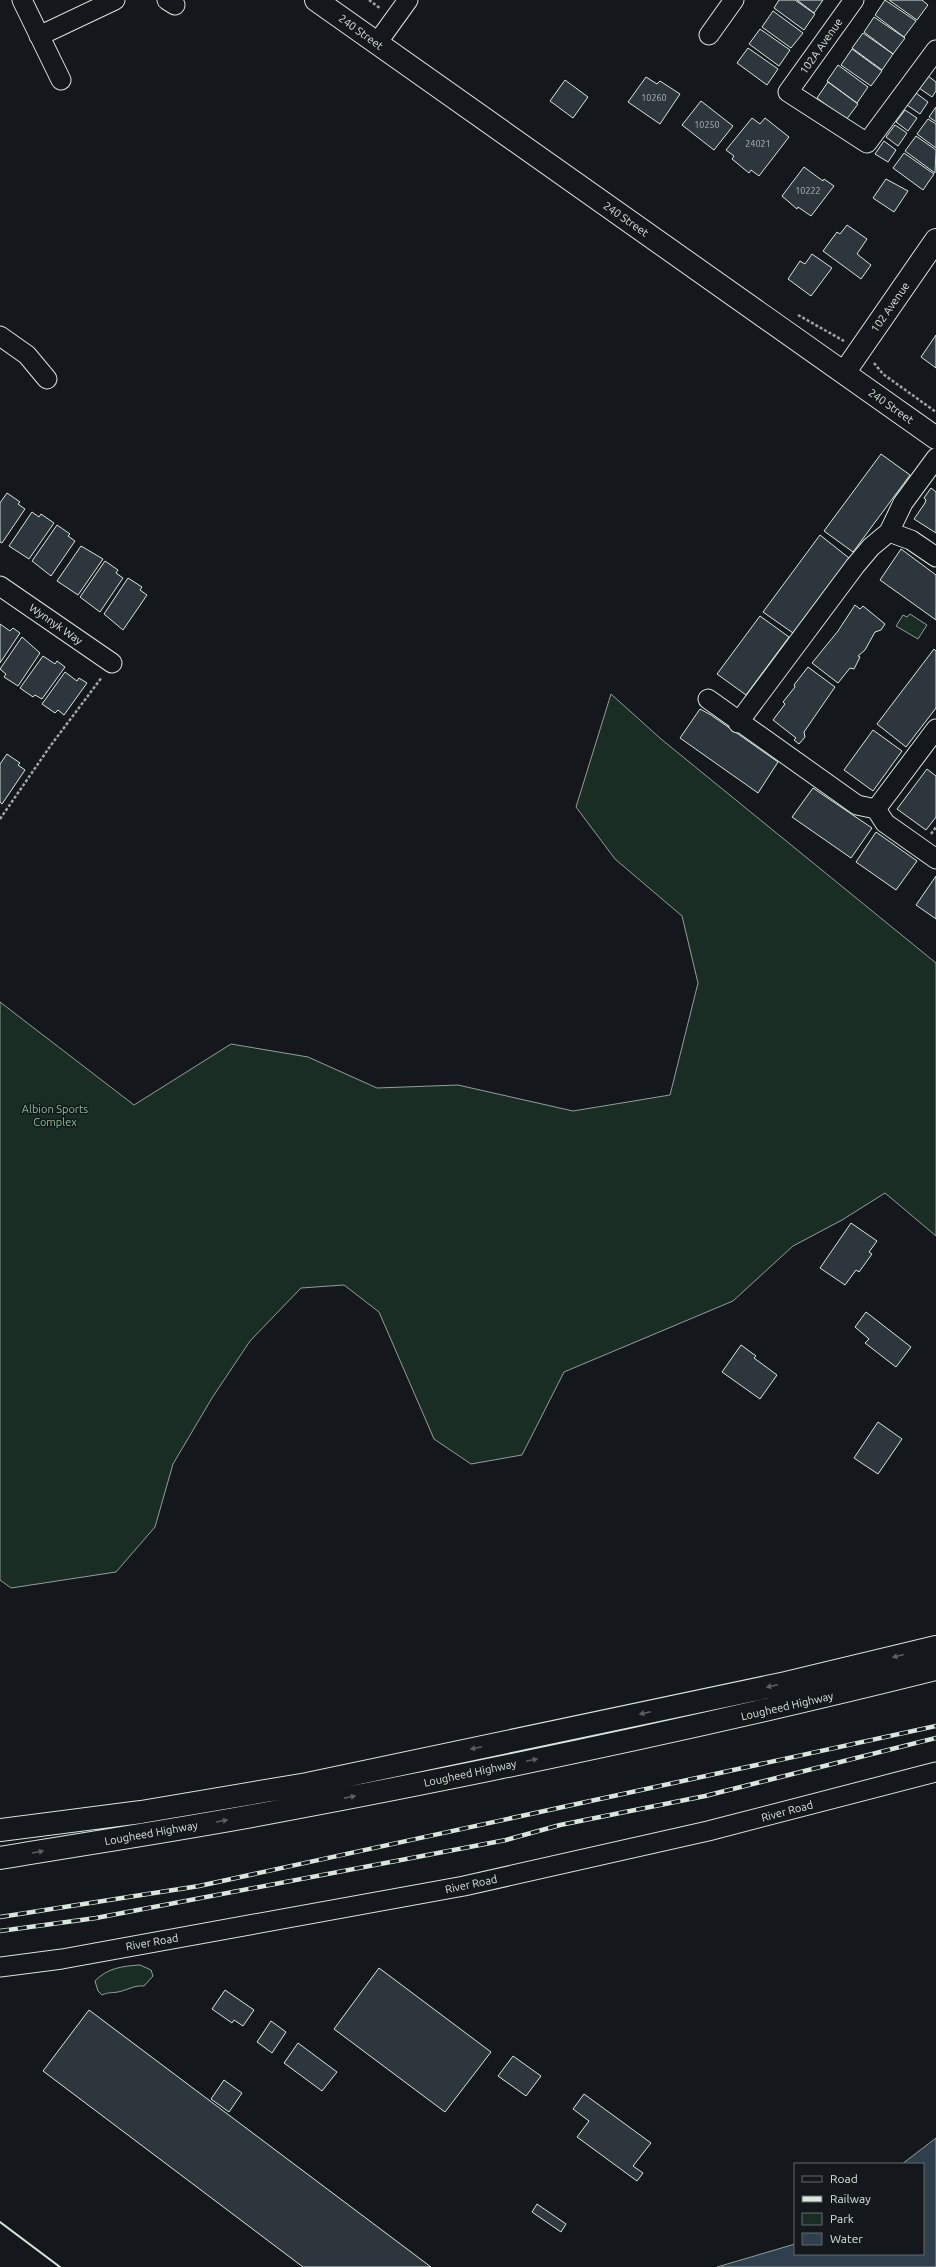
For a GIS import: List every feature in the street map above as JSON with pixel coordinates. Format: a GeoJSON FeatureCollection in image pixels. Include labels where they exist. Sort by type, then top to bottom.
{"type":"FeatureCollection","features":[{"type":"Feature","properties":{"kind":"main road","name":"240 Street"},"geometry":{"type":"LineString","coordinates":[[316,0],[936,438]]}},
{"type":"Feature","properties":{"kind":"main road","name":"102 Avenue"},"geometry":{"type":"LineString","coordinates":[[844,373],[936,240]]}},
{"type":"Feature","properties":{"kind":"main road","name":"Lougheed Highway"},"geometry":{"type":"LineString","coordinates":[[0,1830],[141,1812],[307,1784],[786,1683],[936,1647]]}},
{"type":"Feature","properties":{"kind":"main road","name":"Lougheed Highway"},"geometry":{"type":"LineString","coordinates":[[0,1858],[283,1811],[763,1712],[936,1669]]}},
{"type":"Feature","properties":{"kind":"street"},"geometry":{"type":"LineString","coordinates":[[22,0],[60,80]]}},
{"type":"Feature","properties":{"kind":"street"},"geometry":{"type":"LineString","coordinates":[[39,36],[115,0]]}},
{"type":"Feature","properties":{"kind":"street"},"geometry":{"type":"LineString","coordinates":[[377,43],[408,0]]}},
{"type":"Feature","properties":{"kind":"street"},"geometry":{"type":"LineString","coordinates":[[709,35],[734,0]]}},
{"type":"Feature","properties":{"kind":"street","name":"102A Avenue"},"geometry":{"type":"LineString","coordinates":[[854,0],[788,92],[867,144],[936,50]]}},
{"type":"Feature","properties":{"kind":"street"},"geometry":{"type":"LineString","coordinates":[[0,336],[27,355],[47,379]]}},
{"type":"Feature","properties":{"kind":"street"},"geometry":{"type":"LineString","coordinates":[[738,722],[870,547],[889,532],[903,503],[936,458]]}},
{"type":"Feature","properties":{"kind":"street"},"geometry":{"type":"LineString","coordinates":[[889,532],[911,540],[936,557]]}},
{"type":"Feature","properties":{"kind":"street","name":"Wynnyk Way"},"geometry":{"type":"LineString","coordinates":[[0,586],[112,663]]}},
{"type":"Feature","properties":{"kind":"street"},"geometry":{"type":"LineString","coordinates":[[708,699],[738,722],[857,805],[876,810],[885,823],[936,859]]}},
{"type":"Feature","properties":{"kind":"street"},"geometry":{"type":"LineString","coordinates":[[876,810],[936,729]]}},
{"type":"Feature","properties":{"kind":"street","name":"River Road"},"geometry":{"type":"LineString","coordinates":[[0,1967],[62,1959],[464,1886],[708,1831],[936,1772]]}},
{"type":"Feature","properties":{"kind":"path"},"geometry":{"type":"LineString","coordinates":[[369,0],[378,7]]}},
{"type":"Feature","properties":{"kind":"path"},"geometry":{"type":"LineString","coordinates":[[871,359],[883,374],[936,412]]}},
{"type":"Feature","properties":{"kind":"path"},"geometry":{"type":"LineString","coordinates":[[0,819],[51,745],[93,689]]}},
{"type":"Feature","properties":{"kind":"green space"},"geometry":{"type":"Polygon","coordinates":[[[910,614],[927,625],[918,639],[896,626],[903,615],[907,617],[910,614]]]}},
{"type":"Feature","properties":{"kind":"green space","name":"Albion Sports Complex"},"geometry":{"type":"Polygon","coordinates":[[[611,694],[661,739],[936,963],[936,1236],[885,1193],[842,1220],[793,1246],[733,1301],[564,1372],[522,1455],[471,1464],[434,1439],[379,1312],[344,1285],[301,1288],[250,1341],[212,1398],[173,1464],[155,1527],[116,1572],[11,1588],[0,1580],[0,1002],[134,1105],[231,1044],[308,1057],[377,1088],[458,1085],[573,1111],[670,1095],[698,983],[682,916],[615,859],[576,807],[611,694]]]}},
{"type":"Feature","properties":{"kind":"green space"},"geometry":{"type":"Polygon","coordinates":[[[140,1965],[151,1970],[153,1976],[144,1986],[137,1986],[102,1995],[98,1991],[95,1981],[105,1973],[116,1968],[140,1965]]]}},
{"type":"Feature","properties":{"kind":"water"},"geometry":{"type":"Polygon","coordinates":[[[936,2138],[936,2267],[717,2267],[794,2244],[794,2255],[924,2255],[924,2163],[903,2163],[936,2138]]]}},
{"type":"Feature","properties":{"kind":"building"},"geometry":{"type":"Polygon","coordinates":[[[779,0],[795,0],[815,14],[804,30],[774,8],[779,0]]]}},
{"type":"Feature","properties":{"kind":"building"},"geometry":{"type":"Polygon","coordinates":[[[797,0],[823,0],[814,13],[797,0]]]}},
{"type":"Feature","properties":{"kind":"building"},"geometry":{"type":"Polygon","coordinates":[[[885,0],[916,21],[904,37],[875,15],[885,0]]]}},
{"type":"Feature","properties":{"kind":"building"},"geometry":{"type":"Polygon","coordinates":[[[889,0],[922,0],[928,5],[917,20],[889,0]]]}},
{"type":"Feature","properties":{"kind":"building"},"geometry":{"type":"Polygon","coordinates":[[[773,11],[803,33],[791,48],[762,27],[773,11]]]}},
{"type":"Feature","properties":{"kind":"building"},"geometry":{"type":"Polygon","coordinates":[[[874,17],[905,38],[893,54],[864,32],[874,17]]]}},
{"type":"Feature","properties":{"kind":"building"},"geometry":{"type":"Polygon","coordinates":[[[760,29],[790,50],[779,66],[749,44],[760,29]]]}},
{"type":"Feature","properties":{"kind":"building"},"geometry":{"type":"Polygon","coordinates":[[[863,33],[893,54],[882,70],[852,48],[863,33]]]}},
{"type":"Feature","properties":{"kind":"building"},"geometry":{"type":"Polygon","coordinates":[[[748,48],[778,69],[767,85],[737,63],[748,48]]]}},
{"type":"Feature","properties":{"kind":"building"},"geometry":{"type":"Polygon","coordinates":[[[852,49],[882,71],[871,86],[841,65],[852,49]]]}},
{"type":"Feature","properties":{"kind":"building"},"geometry":{"type":"Polygon","coordinates":[[[838,65],[868,87],[857,103],[827,81],[838,65]]]}},
{"type":"Feature","properties":{"kind":"building"},"geometry":{"type":"Polygon","coordinates":[[[928,76],[936,82],[936,91],[932,97],[919,88],[928,76]]]}},
{"type":"Feature","properties":{"kind":"building"},"geometry":{"type":"Polygon","coordinates":[[[646,77],[657,84],[660,81],[680,94],[660,124],[628,102],[646,77]]]}},
{"type":"Feature","properties":{"kind":"building"},"geometry":{"type":"Polygon","coordinates":[[[565,80],[588,97],[573,118],[550,101],[565,80]]]}},
{"type":"Feature","properties":{"kind":"building"},"geometry":{"type":"Polygon","coordinates":[[[828,82],[858,104],[846,120],[817,98],[828,82]]]}},
{"type":"Feature","properties":{"kind":"building"},"geometry":{"type":"Polygon","coordinates":[[[916,93],[928,102],[920,114],[907,105],[916,93]]]}},
{"type":"Feature","properties":{"kind":"building"},"geometry":{"type":"Polygon","coordinates":[[[701,101],[733,126],[714,150],[682,125],[701,101]]]}},
{"type":"Feature","properties":{"kind":"building"},"geometry":{"type":"Polygon","coordinates":[[[936,107],[936,122],[929,117],[936,107]]]}},
{"type":"Feature","properties":{"kind":"building"},"geometry":{"type":"Polygon","coordinates":[[[905,110],[917,118],[908,131],[896,122],[905,110]]]}},
{"type":"Feature","properties":{"kind":"building"},"geometry":{"type":"Polygon","coordinates":[[[752,118],[760,124],[765,118],[789,137],[759,176],[751,170],[749,173],[732,159],[734,156],[726,150],[752,118]]]}},
{"type":"Feature","properties":{"kind":"building"},"geometry":{"type":"Polygon","coordinates":[[[928,119],[936,124],[936,148],[917,134],[928,119]]]}},
{"type":"Feature","properties":{"kind":"building"},"geometry":{"type":"Polygon","coordinates":[[[895,125],[907,133],[898,146],[886,137],[895,125]]]}},
{"type":"Feature","properties":{"kind":"building"},"geometry":{"type":"Polygon","coordinates":[[[916,136],[936,150],[935,173],[905,151],[916,136]]]}},
{"type":"Feature","properties":{"kind":"building"},"geometry":{"type":"Polygon","coordinates":[[[884,141],[896,150],[888,162],[875,154],[884,141]]]}},
{"type":"Feature","properties":{"kind":"building"},"geometry":{"type":"Polygon","coordinates":[[[904,153],[934,174],[923,190],[893,168],[904,153]]]}},
{"type":"Feature","properties":{"kind":"building"},"geometry":{"type":"Polygon","coordinates":[[[804,167],[823,181],[824,179],[834,186],[811,216],[798,207],[797,209],[782,196],[804,167]]]}},
{"type":"Feature","properties":{"kind":"building"},"geometry":{"type":"Polygon","coordinates":[[[886,179],[908,191],[894,212],[873,198],[886,179]]]}},
{"type":"Feature","properties":{"kind":"building"},"geometry":{"type":"Polygon","coordinates":[[[847,225],[867,239],[857,254],[871,265],[861,279],[823,251],[837,232],[840,234],[847,225]]]}},
{"type":"Feature","properties":{"kind":"building"},"geometry":{"type":"Polygon","coordinates":[[[812,254],[832,268],[811,296],[788,279],[800,261],[805,264],[812,254]]]}},
{"type":"Feature","properties":{"kind":"building"},"geometry":{"type":"Polygon","coordinates":[[[936,335],[936,368],[921,357],[936,335]]]}},
{"type":"Feature","properties":{"kind":"building"},"geometry":{"type":"Polygon","coordinates":[[[881,454],[910,475],[853,552],[824,531],[881,454]]]}},
{"type":"Feature","properties":{"kind":"building"},"geometry":{"type":"Polygon","coordinates":[[[931,488],[936,492],[936,533],[914,519],[925,503],[926,500],[924,498],[931,488]]]}},
{"type":"Feature","properties":{"kind":"building"},"geometry":{"type":"Polygon","coordinates":[[[7,493],[20,502],[18,504],[25,509],[2,543],[0,542],[0,503],[7,493]]]}},
{"type":"Feature","properties":{"kind":"building"},"geometry":{"type":"Polygon","coordinates":[[[32,512],[39,517],[41,514],[54,523],[29,559],[9,546],[32,512]]]}},
{"type":"Feature","properties":{"kind":"building"},"geometry":{"type":"Polygon","coordinates":[[[57,525],[70,534],[68,536],[75,541],[51,576],[32,561],[57,525]]]}},
{"type":"Feature","properties":{"kind":"building"},"geometry":{"type":"Polygon","coordinates":[[[820,535],[849,558],[793,633],[763,612],[820,535]]]}},
{"type":"Feature","properties":{"kind":"building"},"geometry":{"type":"Polygon","coordinates":[[[81,546],[103,559],[78,595],[57,581],[81,546]]]}},
{"type":"Feature","properties":{"kind":"building"},"geometry":{"type":"Polygon","coordinates":[[[901,549],[936,575],[936,620],[880,580],[901,549]]]}},
{"type":"Feature","properties":{"kind":"building"},"geometry":{"type":"Polygon","coordinates":[[[105,561],[118,570],[116,573],[123,578],[100,612],[80,597],[105,561]]]}},
{"type":"Feature","properties":{"kind":"building"},"geometry":{"type":"Polygon","coordinates":[[[128,578],[142,587],[140,590],[147,595],[123,630],[104,614],[128,578]]]}},
{"type":"Feature","properties":{"kind":"building"},"geometry":{"type":"Polygon","coordinates":[[[855,605],[860,609],[863,606],[885,624],[881,630],[875,632],[865,650],[858,656],[860,657],[854,669],[850,668],[838,683],[812,663],[838,631],[855,605]]]}},
{"type":"Feature","properties":{"kind":"building"},"geometry":{"type":"Polygon","coordinates":[[[760,616],[789,637],[746,695],[717,674],[760,616]]]}},
{"type":"Feature","properties":{"kind":"building"},"geometry":{"type":"Polygon","coordinates":[[[0,624],[10,631],[13,628],[20,633],[0,663],[0,624]]]}},
{"type":"Feature","properties":{"kind":"building"},"geometry":{"type":"Polygon","coordinates":[[[22,637],[40,653],[18,686],[4,677],[6,674],[0,669],[22,637]]]}},
{"type":"Feature","properties":{"kind":"building"},"geometry":{"type":"Polygon","coordinates":[[[934,649],[936,651],[936,708],[906,747],[877,724],[934,649]]]}},
{"type":"Feature","properties":{"kind":"building"},"geometry":{"type":"Polygon","coordinates":[[[43,656],[55,664],[57,661],[65,667],[42,699],[35,695],[33,697],[20,688],[43,656]]]}},
{"type":"Feature","properties":{"kind":"building"},"geometry":{"type":"Polygon","coordinates":[[[808,667],[835,687],[804,732],[805,737],[799,744],[794,740],[796,738],[773,720],[785,704],[783,702],[795,687],[794,685],[808,667]]]}},
{"type":"Feature","properties":{"kind":"building"},"geometry":{"type":"Polygon","coordinates":[[[65,672],[77,681],[79,678],[87,683],[64,715],[58,710],[55,713],[42,704],[65,672]]]}},
{"type":"Feature","properties":{"kind":"building"},"geometry":{"type":"Polygon","coordinates":[[[700,709],[711,715],[778,762],[758,793],[680,738],[700,709]]]}},
{"type":"Feature","properties":{"kind":"building"},"geometry":{"type":"Polygon","coordinates":[[[873,730],[902,751],[873,791],[844,770],[873,730]]]}},
{"type":"Feature","properties":{"kind":"building"},"geometry":{"type":"Polygon","coordinates":[[[7,754],[20,763],[18,765],[25,770],[2,804],[0,802],[0,764],[7,754]]]}},
{"type":"Feature","properties":{"kind":"building"},"geometry":{"type":"Polygon","coordinates":[[[927,769],[936,776],[936,817],[926,830],[897,809],[927,769]]]}},
{"type":"Feature","properties":{"kind":"building"},"geometry":{"type":"Polygon","coordinates":[[[813,788],[872,828],[851,858],[792,817],[813,788]]]}},
{"type":"Feature","properties":{"kind":"building"},"geometry":{"type":"Polygon","coordinates":[[[876,832],[917,861],[896,890],[856,862],[876,832]]]}},
{"type":"Feature","properties":{"kind":"building"},"geometry":{"type":"Polygon","coordinates":[[[936,876],[936,919],[916,905],[936,876]]]}},
{"type":"Feature","properties":{"kind":"building"},"geometry":{"type":"Polygon","coordinates":[[[851,1223],[877,1241],[869,1252],[872,1254],[859,1272],[856,1270],[845,1285],[820,1268],[851,1223]]]}},
{"type":"Feature","properties":{"kind":"building"},"geometry":{"type":"Polygon","coordinates":[[[866,1312],[911,1347],[896,1367],[865,1343],[869,1339],[855,1327],[866,1312]]]}},
{"type":"Feature","properties":{"kind":"building"},"geometry":{"type":"Polygon","coordinates":[[[741,1345],[756,1356],[754,1358],[777,1375],[760,1399],[722,1372],[741,1345]]]}},
{"type":"Feature","properties":{"kind":"building"},"geometry":{"type":"Polygon","coordinates":[[[878,1422],[902,1439],[878,1474],[854,1458],[878,1422]]]}},
{"type":"Feature","properties":{"kind":"building"},"geometry":{"type":"Polygon","coordinates":[[[379,1968],[491,2052],[445,2112],[334,2029],[379,1968]]]}},
{"type":"Feature","properties":{"kind":"building"},"geometry":{"type":"Polygon","coordinates":[[[225,1990],[254,2010],[243,2026],[234,2020],[232,2023],[212,2009],[225,1990]]]}},
{"type":"Feature","properties":{"kind":"building"},"geometry":{"type":"Polygon","coordinates":[[[89,2010],[431,2267],[303,2267],[43,2071],[89,2010]]]}},
{"type":"Feature","properties":{"kind":"building"},"geometry":{"type":"Polygon","coordinates":[[[271,2021],[286,2032],[272,2053],[257,2042],[271,2021]]]}},
{"type":"Feature","properties":{"kind":"building"},"geometry":{"type":"Polygon","coordinates":[[[298,2043],[337,2072],[322,2091],[284,2063],[298,2043]]]}},
{"type":"Feature","properties":{"kind":"building"},"geometry":{"type":"Polygon","coordinates":[[[513,2056],[541,2076],[526,2096],[498,2076],[513,2056]]]}},
{"type":"Feature","properties":{"kind":"building"},"geometry":{"type":"Polygon","coordinates":[[[224,2080],[242,2093],[229,2112],[211,2099],[224,2080]]]}},
{"type":"Feature","properties":{"kind":"building"},"geometry":{"type":"Polygon","coordinates":[[[584,2094],[651,2143],[633,2166],[643,2173],[637,2181],[577,2137],[589,2121],[573,2109],[584,2094]]]}},
{"type":"Feature","properties":{"kind":"building"},"geometry":{"type":"Polygon","coordinates":[[[537,2204],[566,2224],[561,2232],[532,2212],[537,2204]]]}},
{"type":"Feature","properties":{"kind":"railway"},"geometry":{"type":"LineString","coordinates":[[0,1917],[199,1886],[936,1726]]}},
{"type":"Feature","properties":{"kind":"railway"},"geometry":{"type":"LineString","coordinates":[[0,1931],[96,1918],[506,1840],[560,1825],[705,1796],[936,1738]]}},
{"type":"Feature","properties":{"kind":"wall"},"geometry":{"type":"LineString","coordinates":[[0,2222],[60,2267]]}}]}
